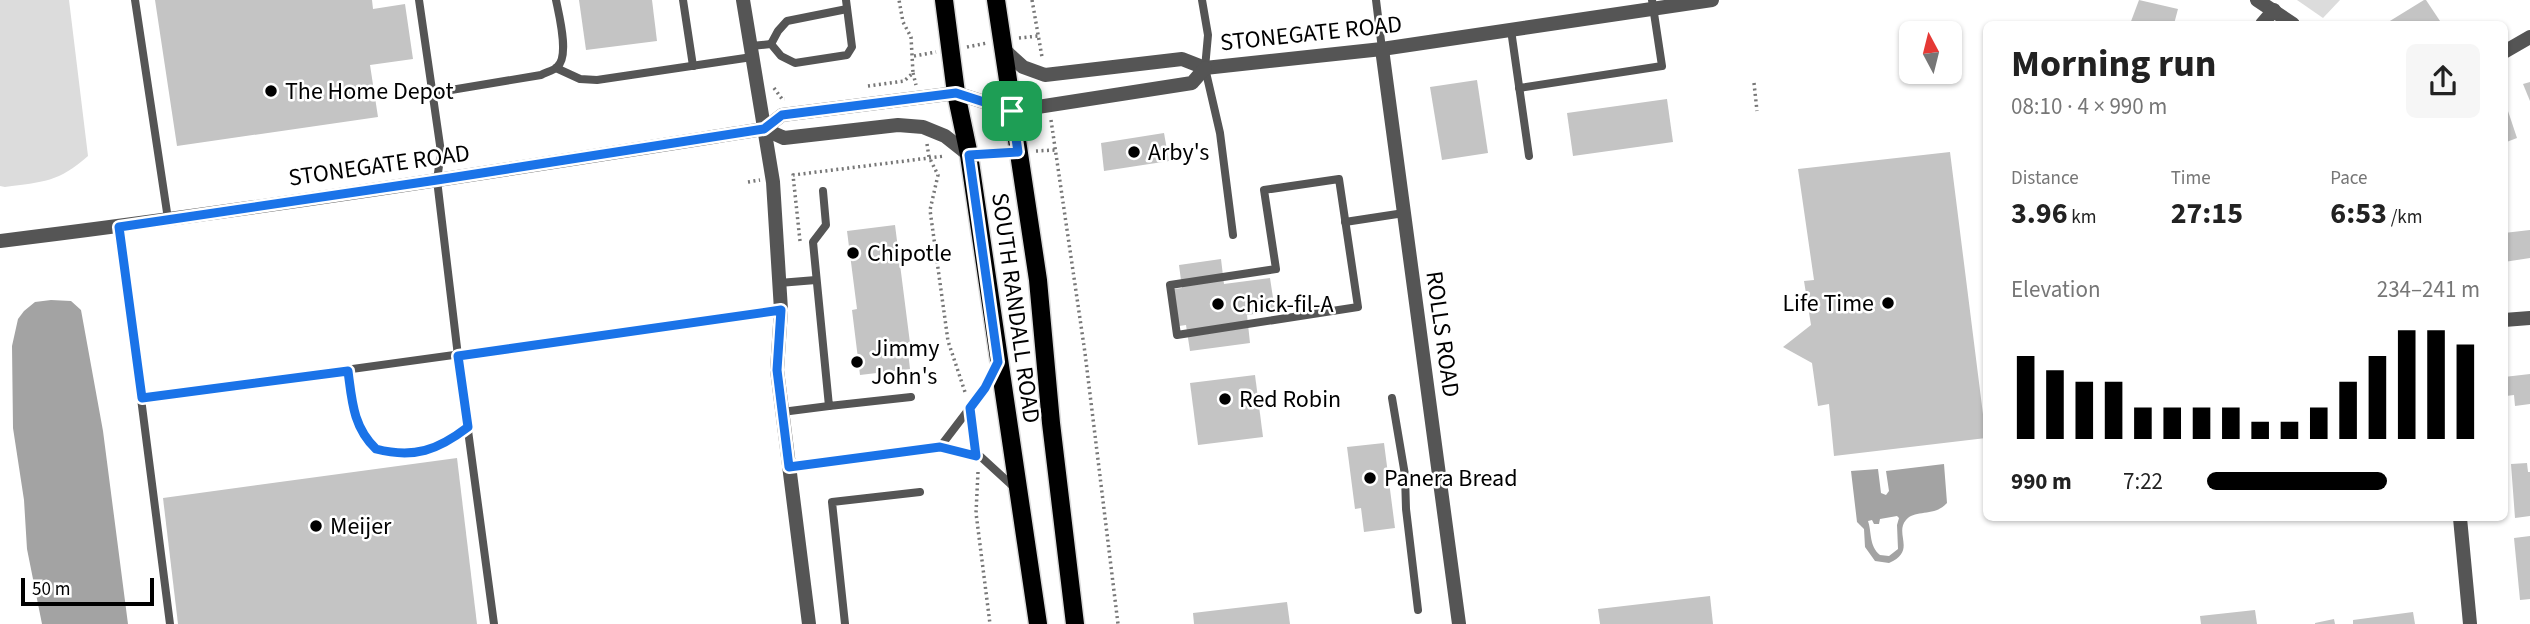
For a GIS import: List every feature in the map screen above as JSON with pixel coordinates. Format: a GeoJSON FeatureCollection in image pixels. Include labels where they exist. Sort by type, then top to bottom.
{"type":"FeatureCollection","features":[{"type":"Feature","properties":{"kind":"main road","name":"SOUTH RANDALL ROAD"},"geometry":{"type":"LineString","coordinates":[[944,0],[1038,624]]}},
{"type":"Feature","properties":{"kind":"main road","name":"SOUTH RANDALL ROAD"},"geometry":{"type":"LineString","coordinates":[[996,0],[1038,280],[1051,423],[1075,624]]}},
{"type":"Feature","properties":{"kind":"street"},"geometry":{"type":"LineString","coordinates":[[743,0],[773,182],[781,310],[777,370],[809,624]]}},
{"type":"Feature","properties":{"kind":"street","name":"STONEGATE ROAD"},"geometry":{"type":"LineString","coordinates":[[1002,45],[1023,67],[1045,75],[1182,59],[1205,68],[1382,50],[1653,4],[1712,0]]}},
{"type":"Feature","properties":{"kind":"street"},"geometry":{"type":"LineString","coordinates":[[2258,0],[2289,21]]}},
{"type":"Feature","properties":{"kind":"street"},"geometry":{"type":"LineString","coordinates":[[2265,21],[2274,10]]}},
{"type":"Feature","properties":{"kind":"street"},"geometry":{"type":"LineString","coordinates":[[2508,50],[2530,37]]}},
{"type":"Feature","properties":{"kind":"street","name":"ROLLS ROAD"},"geometry":{"type":"LineString","coordinates":[[1382,50],[1459,624]]}},
{"type":"Feature","properties":{"kind":"street","name":"STONEGATE ROAD"},"geometry":{"type":"LineString","coordinates":[[0,241],[119,227],[764,129],[782,115],[956,93],[1012,111],[1192,83],[1205,68]]}},
{"type":"Feature","properties":{"kind":"street","name":"STONEGATE ROAD"},"geometry":{"type":"LineString","coordinates":[[764,129],[784,138],[898,125],[923,127],[945,136],[969,155]]}},
{"type":"Feature","properties":{"kind":"street"},"geometry":{"type":"LineString","coordinates":[[2508,320],[2530,318]]}},
{"type":"Feature","properties":{"kind":"street"},"geometry":{"type":"LineString","coordinates":[[2459,521],[2470,624]]}},
{"type":"Feature","properties":{"kind":"lane"},"geometry":{"type":"LineString","coordinates":[[135,0],[168,219]]}},
{"type":"Feature","properties":{"kind":"lane"},"geometry":{"type":"LineString","coordinates":[[419,0],[441,152],[437,180],[458,356],[494,624]]}},
{"type":"Feature","properties":{"kind":"lane"},"geometry":{"type":"LineString","coordinates":[[433,93],[541,75],[556,68],[562,60],[563,48],[556,0]]}},
{"type":"Feature","properties":{"kind":"lane"},"geometry":{"type":"LineString","coordinates":[[683,0],[693,66]]}},
{"type":"Feature","properties":{"kind":"lane"},"geometry":{"type":"LineString","coordinates":[[1202,0],[1208,35],[1205,68],[1220,133],[1233,235]]}},
{"type":"Feature","properties":{"kind":"lane"},"geometry":{"type":"LineString","coordinates":[[1376,0],[1382,50]]}},
{"type":"Feature","properties":{"kind":"lane"},"geometry":{"type":"LineString","coordinates":[[556,68],[580,79],[597,80],[693,66],[771,44],[787,21],[846,4],[852,47],[847,55],[795,63],[781,56],[771,44]]}},
{"type":"Feature","properties":{"kind":"lane"},"geometry":{"type":"LineString","coordinates":[[1519,88],[1662,66],[1653,4]]}},
{"type":"Feature","properties":{"kind":"lane"},"geometry":{"type":"LineString","coordinates":[[1511,30],[1529,156]]}},
{"type":"Feature","properties":{"kind":"lane"},"geometry":{"type":"LineString","coordinates":[[1339,179],[1345,222],[1358,307],[1177,335],[1170,285],[1276,269],[1264,190],[1339,179]]}},
{"type":"Feature","properties":{"kind":"lane"},"geometry":{"type":"LineString","coordinates":[[823,191],[826,225],[813,242],[829,406]]}},
{"type":"Feature","properties":{"kind":"lane"},"geometry":{"type":"LineString","coordinates":[[1345,222],[1404,213]]}},
{"type":"Feature","properties":{"kind":"lane"},"geometry":{"type":"LineString","coordinates":[[119,227],[170,624]]}},
{"type":"Feature","properties":{"kind":"lane"},"geometry":{"type":"LineString","coordinates":[[779,283],[817,280]]}},
{"type":"Feature","properties":{"kind":"lane"},"geometry":{"type":"LineString","coordinates":[[142,398],[781,310]]}},
{"type":"Feature","properties":{"kind":"lane"},"geometry":{"type":"LineString","coordinates":[[940,447],[985,388],[998,362]]}},
{"type":"Feature","properties":{"kind":"lane"},"geometry":{"type":"LineString","coordinates":[[348,371],[354,415],[359,429],[376,449],[402,453],[432,450],[468,427]]}},
{"type":"Feature","properties":{"kind":"lane"},"geometry":{"type":"LineString","coordinates":[[782,412],[911,397]]}},
{"type":"Feature","properties":{"kind":"lane"},"geometry":{"type":"LineString","coordinates":[[1392,398],[1405,475],[1406,509],[1418,610]]}},
{"type":"Feature","properties":{"kind":"lane"},"geometry":{"type":"LineString","coordinates":[[789,467],[940,447],[981,457],[1017,490]]}},
{"type":"Feature","properties":{"kind":"lane"},"geometry":{"type":"LineString","coordinates":[[845,624],[832,502],[920,492]]}},
{"type":"Feature","properties":{"kind":"path"},"geometry":{"type":"LineString","coordinates":[[863,87],[904,81],[913,73],[911,37],[903,22],[899,0]]}},
{"type":"Feature","properties":{"kind":"path"},"geometry":{"type":"LineString","coordinates":[[1032,0],[1042,59]]}},
{"type":"Feature","properties":{"kind":"path"},"geometry":{"type":"LineString","coordinates":[[914,56],[1002,45],[1038,36]]}},
{"type":"Feature","properties":{"kind":"path"},"geometry":{"type":"LineString","coordinates":[[771,83],[782,99],[795,97]]}},
{"type":"Feature","properties":{"kind":"path"},"geometry":{"type":"LineString","coordinates":[[1754,83],[1756,111]]}},
{"type":"Feature","properties":{"kind":"path"},"geometry":{"type":"LineString","coordinates":[[990,624],[976,513],[978,477],[970,408],[948,341],[930,210],[938,175],[929,157],[1055,150],[1085,353],[1118,624]]}},
{"type":"Feature","properties":{"kind":"shaded area"},"geometry":{"type":"Polygon","coordinates":[[[0,0],[69,0],[88,156],[59,176],[5,187],[0,186],[0,0]]]}},
{"type":"Feature","properties":{"kind":"shaded area"},"geometry":{"type":"Polygon","coordinates":[[[2297,0],[2340,0],[2323,18],[2297,0]]]}},
{"type":"Feature","properties":{"kind":"shaded area"},"geometry":{"type":"Polygon","coordinates":[[[71,301],[81,310],[103,431],[128,624],[42,624],[27,549],[24,500],[13,428],[12,346],[18,319],[24,311],[35,302],[71,301]]]}},
{"type":"Feature","properties":{"kind":"shaded area"},"geometry":{"type":"Polygon","coordinates":[[[1944,464],[1947,503],[1937,510],[1906,520],[1902,531],[1904,548],[1897,558],[1889,563],[1875,561],[1865,547],[1864,529],[1857,522],[1851,471],[1878,469],[1881,493],[1886,495],[1889,491],[1886,471],[1944,464]],[[1897,516],[1880,519],[1879,524],[1868,521],[1872,543],[1880,555],[1889,556],[1898,549],[1897,516]]]}},
{"type":"Feature","properties":{"kind":"building","name":"The Home Depot"},"geometry":{"type":"Polygon","coordinates":[[[155,0],[372,0],[373,9],[405,4],[413,59],[370,65],[378,117],[177,146],[155,0]]]}},
{"type":"Feature","properties":{"kind":"building"},"geometry":{"type":"Polygon","coordinates":[[[579,0],[652,0],[657,41],[586,50],[579,0]]]}},
{"type":"Feature","properties":{"kind":"building"},"geometry":{"type":"Polygon","coordinates":[[[2139,0],[2178,9],[2175,21],[2131,21],[2139,0]]]}},
{"type":"Feature","properties":{"kind":"building"},"geometry":{"type":"Polygon","coordinates":[[[2426,0],[2440,21],[2390,21],[2426,0]]]}},
{"type":"Feature","properties":{"kind":"building"},"geometry":{"type":"Polygon","coordinates":[[[1477,80],[1488,153],[1442,160],[1430,87],[1477,80]]]}},
{"type":"Feature","properties":{"kind":"building"},"geometry":{"type":"Polygon","coordinates":[[[2530,82],[2530,101],[2523,84],[2530,82]]]}},
{"type":"Feature","properties":{"kind":"building"},"geometry":{"type":"Polygon","coordinates":[[[1667,99],[1673,142],[1573,156],[1567,113],[1667,99]]]}},
{"type":"Feature","properties":{"kind":"building"},"geometry":{"type":"Polygon","coordinates":[[[2508,111],[2517,138],[2508,141],[2508,111]]]}},
{"type":"Feature","properties":{"kind":"building","name":"Arby's"},"geometry":{"type":"Polygon","coordinates":[[[1164,133],[1169,161],[1104,171],[1101,143],[1164,133]]]}},
{"type":"Feature","properties":{"kind":"building","name":"Life Time"},"geometry":{"type":"Polygon","coordinates":[[[1950,152],[1983,414],[1983,438],[1834,456],[1829,404],[1818,406],[1812,363],[1783,347],[1811,325],[1804,281],[1814,280],[1798,169],[1950,152]]]}},
{"type":"Feature","properties":{"kind":"building"},"geometry":{"type":"Polygon","coordinates":[[[895,225],[910,343],[907,343],[910,369],[860,375],[852,310],[857,309],[847,231],[895,225]]]}},
{"type":"Feature","properties":{"kind":"building"},"geometry":{"type":"Polygon","coordinates":[[[2530,230],[2530,258],[2508,261],[2508,233],[2530,230]]]}},
{"type":"Feature","properties":{"kind":"building"},"geometry":{"type":"Polygon","coordinates":[[[1221,259],[1224,284],[1270,278],[1275,311],[1247,315],[1250,343],[1190,351],[1186,325],[1179,326],[1174,289],[1182,288],[1179,265],[1221,259]]]}},
{"type":"Feature","properties":{"kind":"building"},"geometry":{"type":"Polygon","coordinates":[[[2530,374],[2530,404],[2515,406],[2514,395],[2508,396],[2508,377],[2530,374]]]}},
{"type":"Feature","properties":{"kind":"building","name":"Red Robin"},"geometry":{"type":"Polygon","coordinates":[[[1255,375],[1263,437],[1198,445],[1190,383],[1255,375]]]}},
{"type":"Feature","properties":{"kind":"building","name":"Panera Bread"},"geometry":{"type":"Polygon","coordinates":[[[1384,443],[1395,528],[1364,532],[1361,508],[1355,509],[1347,447],[1384,443]]]}},
{"type":"Feature","properties":{"kind":"building","name":"Meijer"},"geometry":{"type":"Polygon","coordinates":[[[457,458],[477,624],[178,624],[163,498],[457,458]]]}},
{"type":"Feature","properties":{"kind":"building"},"geometry":{"type":"Polygon","coordinates":[[[2527,463],[2530,472],[2530,516],[2515,518],[2511,464],[2527,463]]]}},
{"type":"Feature","properties":{"kind":"building"},"geometry":{"type":"Polygon","coordinates":[[[2530,536],[2530,599],[2520,600],[2514,538],[2530,536]]]}},
{"type":"Feature","properties":{"kind":"building"},"geometry":{"type":"Polygon","coordinates":[[[1710,596],[1713,624],[1600,624],[1598,609],[1710,596]]]}},
{"type":"Feature","properties":{"kind":"building"},"geometry":{"type":"Polygon","coordinates":[[[1287,602],[1290,624],[1194,624],[1193,613],[1287,602]]]}},
{"type":"Feature","properties":{"kind":"building"},"geometry":{"type":"Polygon","coordinates":[[[2255,610],[2257,624],[2201,624],[2200,616],[2255,610]]]}},
{"type":"Feature","properties":{"kind":"building"},"geometry":{"type":"Polygon","coordinates":[[[2413,612],[2415,624],[2353,624],[2353,620],[2413,612]]]}},
{"type":"Feature","properties":{"kind":"building"},"geometry":{"type":"Polygon","coordinates":[[[2334,619],[2335,624],[2315,624],[2315,623],[2334,619]]]}},
{"type":"Feature","properties":{"kind":"place","name":"The Home Depot"},"geometry":{"type":"Point","coordinates":[271,91]}},
{"type":"Feature","properties":{"kind":"place","name":"Arby's"},"geometry":{"type":"Point","coordinates":[1134,152]}},
{"type":"Feature","properties":{"kind":"place","name":"Chipotle"},"geometry":{"type":"Point","coordinates":[853,253]}},
{"type":"Feature","properties":{"kind":"place","name":"Life Time"},"geometry":{"type":"Point","coordinates":[1888,303]}},
{"type":"Feature","properties":{"kind":"place","name":"Chick-fil-A"},"geometry":{"type":"Point","coordinates":[1218,304]}},
{"type":"Feature","properties":{"kind":"place","name":"Jimmy John's"},"geometry":{"type":"Point","coordinates":[857,362]}},
{"type":"Feature","properties":{"kind":"place","name":"Red Robin"},"geometry":{"type":"Point","coordinates":[1225,399]}},
{"type":"Feature","properties":{"kind":"place","name":"Panera Bread"},"geometry":{"type":"Point","coordinates":[1370,478]}},
{"type":"Feature","properties":{"kind":"place","name":"Meijer"},"geometry":{"type":"Point","coordinates":[316,526]}},
{"type":"Feature","properties":{"kind":"route"},"geometry":{"type":"LineString","coordinates":[[956,93],[1012,111],[1018,152],[969,155],[998,362],[985,388],[970,408],[976,456],[940,447],[789,467],[777,370],[781,310],[458,356],[468,427],[432,450],[402,453],[376,449],[359,429],[354,415],[348,371],[142,398],[119,227],[764,129],[782,115],[862,104],[956,93]]}}]}
